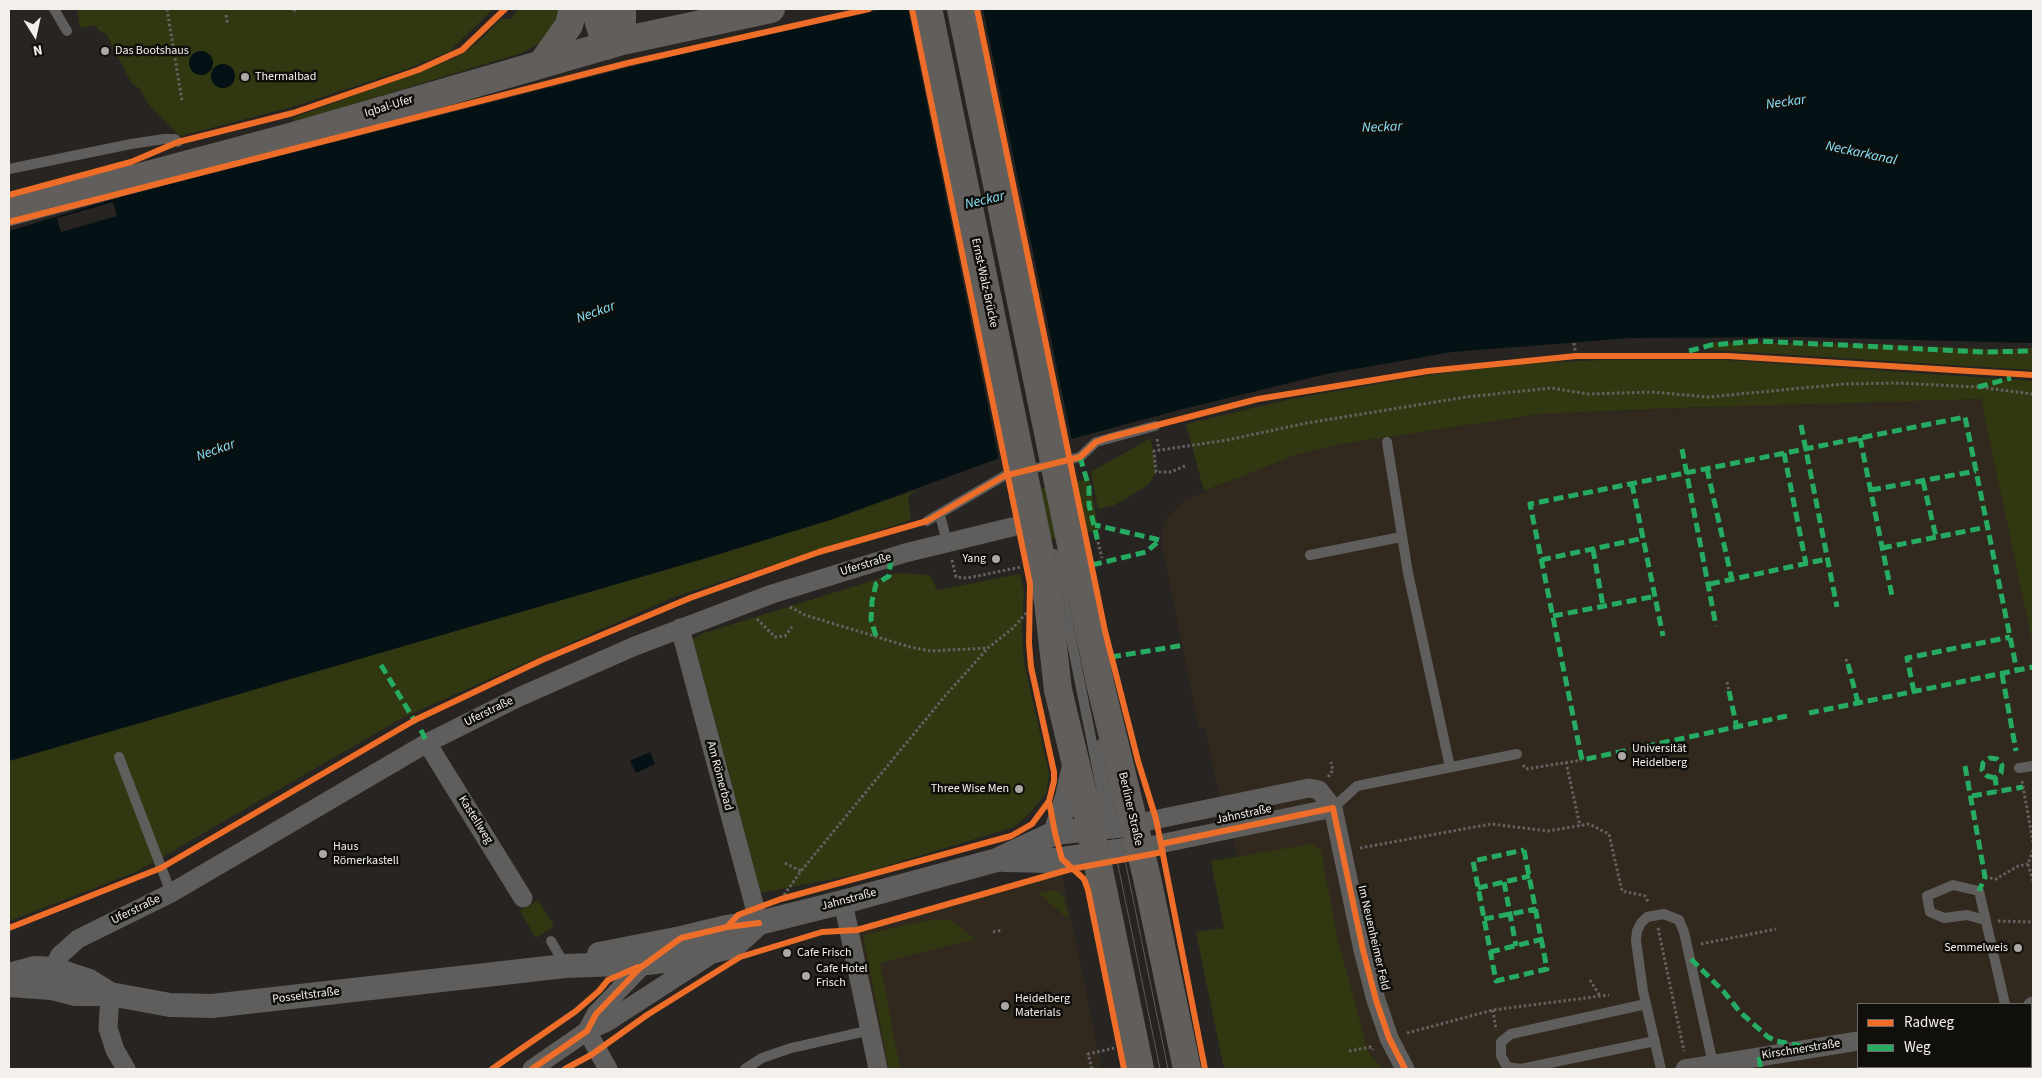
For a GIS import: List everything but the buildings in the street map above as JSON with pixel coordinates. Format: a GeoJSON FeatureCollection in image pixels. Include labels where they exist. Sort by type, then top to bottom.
{"type":"FeatureCollection","features":[{"type":"Feature","properties":{"kind":"main road"},"geometry":{"type":"LineString","coordinates":[[543,62],[569,26],[574,9]]}},
{"type":"Feature","properties":{"kind":"main road"},"geometry":{"type":"LineString","coordinates":[[595,9],[614,43]]}},
{"type":"Feature","properties":{"kind":"main road"},"geometry":{"type":"LineString","coordinates":[[614,43],[622,9]]}},
{"type":"Feature","properties":{"kind":"main road"},"geometry":{"type":"LineString","coordinates":[[671,9],[719,18]]}},
{"type":"Feature","properties":{"kind":"main road","name":"Iqbal-Ufer"},"geometry":{"type":"LineString","coordinates":[[9,212],[290,137],[543,62],[614,43],[719,18],[771,9]]}},
{"type":"Feature","properties":{"kind":"main road","name":"Ernst-Walz-Brücke"},"geometry":{"type":"LineString","coordinates":[[928,9],[1051,556]]}},
{"type":"Feature","properties":{"kind":"main road"},"geometry":{"type":"LineString","coordinates":[[961,9],[1051,556]]}},
{"type":"Feature","properties":{"kind":"main road","name":"Berliner Straße"},"geometry":{"type":"LineString","coordinates":[[1051,556],[1048,602],[1058,690],[1075,761],[1116,839],[1187,1069]]}},
{"type":"Feature","properties":{"kind":"main road","name":"Berliner Straße"},"geometry":{"type":"LineString","coordinates":[[1051,556],[1100,683],[1140,1069]]}},
{"type":"Feature","properties":{"kind":"street","name":"Uferstraße"},"geometry":{"type":"LineString","coordinates":[[53,970],[60,954],[78,939],[171,892],[427,743],[519,697],[680,628],[772,594],[873,562],[1012,526]]}},
{"type":"Feature","properties":{"kind":"street","name":"Am Römerbad"},"geometry":{"type":"LineString","coordinates":[[680,628],[758,923]]}},
{"type":"Feature","properties":{"kind":"street","name":"Kastellweg"},"geometry":{"type":"LineString","coordinates":[[427,743],[523,898]]}},
{"type":"Feature","properties":{"kind":"street"},"geometry":{"type":"LineString","coordinates":[[1055,833],[1067,797],[1075,761]]}},
{"type":"Feature","properties":{"kind":"street","name":"Jahnstraße"},"geometry":{"type":"LineString","coordinates":[[587,1031],[596,1014],[647,963],[681,938],[727,927],[758,923],[997,860],[1055,833],[1116,839],[1333,808],[1319,790],[1309,788],[1116,839],[1048,861],[997,860]]}},
{"type":"Feature","properties":{"kind":"street","name":"Im Neuenheimer Feld"},"geometry":{"type":"LineString","coordinates":[[1333,808],[1363,950],[1376,1000],[1389,1038],[1404,1069]]}},
{"type":"Feature","properties":{"kind":"street"},"geometry":{"type":"LineString","coordinates":[[843,902],[878,1069]]}},
{"type":"Feature","properties":{"kind":"street","name":"Jahnstraße"},"geometry":{"type":"LineString","coordinates":[[647,963],[714,952],[734,946],[758,923]]}},
{"type":"Feature","properties":{"kind":"street","name":"Posseltstraße"},"geometry":{"type":"LineString","coordinates":[[565,966],[603,952],[681,938]]}},
{"type":"Feature","properties":{"kind":"street","name":"Jahnstraße"},"geometry":{"type":"LineString","coordinates":[[532,1069],[587,1031],[607,1022],[714,952]]}},
{"type":"Feature","properties":{"kind":"street","name":"Posseltstraße"},"geometry":{"type":"LineString","coordinates":[[53,970],[89,981],[110,994],[170,1006],[212,1006],[565,966],[647,963]]}},
{"type":"Feature","properties":{"kind":"street"},"geometry":{"type":"LineString","coordinates":[[9,975],[34,968],[53,970]]}},
{"type":"Feature","properties":{"kind":"street"},"geometry":{"type":"LineString","coordinates":[[9,985],[52,988],[76,994],[110,994],[108,1028],[115,1050],[126,1069]]}},
{"type":"Feature","properties":{"kind":"street"},"geometry":{"type":"LineString","coordinates":[[587,1031],[608,1069]]}},
{"type":"Feature","properties":{"kind":"street","name":"Kirschnerstraße"},"geometry":{"type":"LineString","coordinates":[[1686,1069],[1857,1041]]}},
{"type":"Feature","properties":{"kind":"lane"},"geometry":{"type":"LineString","coordinates":[[54,9],[67,31]]}},
{"type":"Feature","properties":{"kind":"lane"},"geometry":{"type":"LineString","coordinates":[[9,169],[132,144],[164,139],[175,139],[178,142]]}},
{"type":"Feature","properties":{"kind":"lane"},"geometry":{"type":"LineString","coordinates":[[927,521],[1004,476],[1080,457],[1096,442],[1155,426]]}},
{"type":"Feature","properties":{"kind":"lane"},"geometry":{"type":"LineString","coordinates":[[1386,442],[1402,537],[1450,767]]}},
{"type":"Feature","properties":{"kind":"lane"},"geometry":{"type":"LineString","coordinates":[[940,515],[947,542]]}},
{"type":"Feature","properties":{"kind":"lane"},"geometry":{"type":"LineString","coordinates":[[1310,555],[1402,537]]}},
{"type":"Feature","properties":{"kind":"lane"},"geometry":{"type":"LineString","coordinates":[[1333,808],[1357,786],[1517,754]]}},
{"type":"Feature","properties":{"kind":"lane"},"geometry":{"type":"LineString","coordinates":[[119,757],[171,892]]}},
{"type":"Feature","properties":{"kind":"lane"},"geometry":{"type":"LineString","coordinates":[[2019,768],[2033,766]]}},
{"type":"Feature","properties":{"kind":"lane"},"geometry":{"type":"LineString","coordinates":[[1985,920],[1967,915],[1944,918],[1930,912],[1927,896],[1953,885],[1979,891],[2005,1003]]}},
{"type":"Feature","properties":{"kind":"lane"},"geometry":{"type":"LineString","coordinates":[[1661,1069],[1646,1004],[1636,941],[1641,924],[1647,917],[1664,914],[1678,920],[1688,947],[1718,1065]]}},
{"type":"Feature","properties":{"kind":"lane"},"geometry":{"type":"LineString","coordinates":[[551,940],[565,966]]}},
{"type":"Feature","properties":{"kind":"lane"},"geometry":{"type":"LineString","coordinates":[[1646,1004],[1511,1034],[1501,1042],[1501,1056],[1507,1067],[1522,1069],[1655,1041]]}},
{"type":"Feature","properties":{"kind":"lane"},"geometry":{"type":"LineString","coordinates":[[745,1069],[762,1058],[790,1048],[870,1030]]}},
{"type":"Feature","properties":{"kind":"path"},"geometry":{"type":"LineString","coordinates":[[167,9],[182,101]]}},
{"type":"Feature","properties":{"kind":"path"},"geometry":{"type":"LineString","coordinates":[[294,9],[295,14]]}},
{"type":"Feature","properties":{"kind":"path"},"geometry":{"type":"LineString","coordinates":[[226,15],[228,25]]}},
{"type":"Feature","properties":{"kind":"path"},"geometry":{"type":"LineString","coordinates":[[1574,342],[1576,356]]}},
{"type":"Feature","properties":{"kind":"path"},"geometry":{"type":"LineString","coordinates":[[1184,466],[1171,472],[1156,472],[1154,451],[1227,440],[1307,423],[1466,397],[1551,388],[1588,394],[1652,392],[1708,397],[1844,384],[1896,383],[1978,387],[2033,394]]}},
{"type":"Feature","properties":{"kind":"path"},"geometry":{"type":"LineString","coordinates":[[947,542],[956,577],[967,578],[1051,556]]}},
{"type":"Feature","properties":{"kind":"path"},"geometry":{"type":"LineString","coordinates":[[1098,542],[1102,558]]}},
{"type":"Feature","properties":{"kind":"path"},"geometry":{"type":"LineString","coordinates":[[772,594],[805,615],[910,647],[931,651],[988,648]]}},
{"type":"Feature","properties":{"kind":"path"},"geometry":{"type":"LineString","coordinates":[[781,899],[801,871],[988,648],[1013,628],[1031,605]]}},
{"type":"Feature","properties":{"kind":"path"},"geometry":{"type":"LineString","coordinates":[[757,619],[775,637],[784,636],[792,627]]}},
{"type":"Feature","properties":{"kind":"path"},"geometry":{"type":"LineString","coordinates":[[1846,659],[1848,664]]}},
{"type":"Feature","properties":{"kind":"path"},"geometry":{"type":"LineString","coordinates":[[1727,682],[1729,691]]}},
{"type":"Feature","properties":{"kind":"path"},"geometry":{"type":"LineString","coordinates":[[1517,754],[1526,769],[1582,760]]}},
{"type":"Feature","properties":{"kind":"path"},"geometry":{"type":"LineString","coordinates":[[1566,762],[1580,826]]}},
{"type":"Feature","properties":{"kind":"path"},"geometry":{"type":"LineString","coordinates":[[2019,768],[2033,842]]}},
{"type":"Feature","properties":{"kind":"path"},"geometry":{"type":"LineString","coordinates":[[1343,851],[1490,824],[1508,824],[1548,831],[1589,824],[1609,834],[1622,891],[1644,896],[1656,915],[1686,1069]]}},
{"type":"Feature","properties":{"kind":"path"},"geometry":{"type":"LineString","coordinates":[[2033,850],[2028,864],[2033,881]]}},
{"type":"Feature","properties":{"kind":"path"},"geometry":{"type":"LineString","coordinates":[[785,863],[801,871]]}},
{"type":"Feature","properties":{"kind":"path"},"geometry":{"type":"LineString","coordinates":[[1985,877],[1996,879],[2018,866],[2028,864]]}},
{"type":"Feature","properties":{"kind":"path"},"geometry":{"type":"LineString","coordinates":[[1985,920],[2033,922]]}},
{"type":"Feature","properties":{"kind":"path"},"geometry":{"type":"LineString","coordinates":[[1688,947],[1776,929]]}},
{"type":"Feature","properties":{"kind":"path"},"geometry":{"type":"LineString","coordinates":[[993,932],[1003,930]]}},
{"type":"Feature","properties":{"kind":"path"},"geometry":{"type":"LineString","coordinates":[[1590,980],[1600,996]]}},
{"type":"Feature","properties":{"kind":"path"},"geometry":{"type":"LineString","coordinates":[[1389,1038],[1493,1010],[1609,995]]}},
{"type":"Feature","properties":{"kind":"path"},"geometry":{"type":"LineString","coordinates":[[1092,1069],[1088,1054],[1120,1046]]}},
{"type":"Feature","properties":{"kind":"path"},"geometry":{"type":"LineString","coordinates":[[1349,1051],[1371,1047],[1376,1053]]}},
{"type":"Feature","properties":{"kind":"shaded area","name":"Universität Heidelberg"},"geometry":{"type":"Polygon","coordinates":[[[2033,398],[2033,1069],[1230,1069],[1261,971],[1234,840],[1217,785],[1205,727],[1199,728],[1162,544],[1163,528],[1168,516],[1183,502],[1253,470],[1295,455],[1341,444],[1540,414],[1812,403],[2033,398]]]}},
{"type":"Feature","properties":{"kind":"shaded area"},"geometry":{"type":"Polygon","coordinates":[[[1062,875],[1102,1069],[874,1069],[841,932],[1062,875]]]}},
{"type":"Feature","properties":{"kind":"green space","name":"Thermalbad"},"geometry":{"type":"Polygon","coordinates":[[[77,9],[493,9],[449,52],[407,69],[292,107],[180,136],[150,106],[139,88],[132,84],[106,34],[97,29],[97,25],[80,28],[77,9]]]}},
{"type":"Feature","properties":{"kind":"green space"},"geometry":{"type":"Polygon","coordinates":[[[519,9],[566,9],[545,40],[522,53],[294,122],[293,118],[455,58],[477,43],[501,19],[511,19],[519,9]]]}},
{"type":"Feature","properties":{"kind":"green space"},"geometry":{"type":"Polygon","coordinates":[[[1712,342],[1873,344],[1991,349],[2033,348],[2033,370],[1713,350],[1712,342]]]}},
{"type":"Feature","properties":{"kind":"green space"},"geometry":{"type":"Polygon","coordinates":[[[1603,360],[1725,360],[2033,381],[2033,645],[1981,399],[1540,414],[1341,444],[1295,455],[1204,491],[1186,424],[1291,399],[1429,375],[1522,364],[1603,360]]]}},
{"type":"Feature","properties":{"kind":"green space"},"geometry":{"type":"Polygon","coordinates":[[[1151,438],[1156,472],[1149,484],[1115,505],[1098,509],[1091,472],[1151,438]]]}},
{"type":"Feature","properties":{"kind":"green space"},"geometry":{"type":"Polygon","coordinates":[[[1089,479],[1099,530],[1020,545],[1010,495],[1089,479]]]}},
{"type":"Feature","properties":{"kind":"green space"},"geometry":{"type":"Polygon","coordinates":[[[916,490],[908,497],[911,520],[674,597],[404,717],[138,871],[9,921],[9,761],[713,556],[833,519],[916,490]]]}},
{"type":"Feature","properties":{"kind":"green space"},"geometry":{"type":"Polygon","coordinates":[[[897,573],[930,575],[937,590],[1020,574],[1024,590],[1022,632],[1024,663],[1049,773],[1047,792],[1030,813],[1014,827],[863,873],[761,893],[693,640],[701,634],[897,573]]]}},
{"type":"Feature","properties":{"kind":"green space"},"geometry":{"type":"Polygon","coordinates":[[[1311,844],[1321,851],[1337,936],[1368,1052],[1382,1069],[1224,1069],[1196,932],[1224,928],[1211,861],[1311,844]]]}},
{"type":"Feature","properties":{"kind":"green space"},"geometry":{"type":"Polygon","coordinates":[[[1056,890],[1063,896],[1068,916],[1066,917],[1040,892],[1056,890]]]}},
{"type":"Feature","properties":{"kind":"green space"},"geometry":{"type":"Polygon","coordinates":[[[538,900],[554,926],[536,938],[520,911],[538,900]]]}},
{"type":"Feature","properties":{"kind":"green space"},"geometry":{"type":"Polygon","coordinates":[[[949,919],[975,939],[880,963],[900,1069],[889,1069],[863,935],[925,921],[949,919]]]}},
{"type":"Feature","properties":{"kind":"water"},"geometry":{"type":"Polygon","coordinates":[[[886,9],[2033,9],[2033,343],[1798,337],[1631,338],[1452,352],[1326,374],[1179,410],[997,459],[833,519],[713,556],[9,761],[9,231],[127,195],[646,63],[772,32],[886,9]]]}},
{"type":"Feature","properties":{"kind":"water"},"geometry":{"type":"Polygon","coordinates":[[[201,51],[209,55],[213,63],[209,71],[201,75],[193,71],[189,63],[193,55],[201,51]]]}},
{"type":"Feature","properties":{"kind":"water"},"geometry":{"type":"Polygon","coordinates":[[[223,64],[231,68],[235,76],[231,84],[223,88],[215,84],[211,76],[215,68],[223,64]]]}},
{"type":"Feature","properties":{"kind":"water"},"geometry":{"type":"Polygon","coordinates":[[[650,752],[655,764],[636,773],[630,761],[650,752]]]}},
{"type":"Feature","properties":{"kind":"pier"},"geometry":{"type":"Polygon","coordinates":[[[908,9],[983,9],[1072,441],[999,461],[908,9]]]}},
{"type":"Feature","properties":{"kind":"pier"},"geometry":{"type":"Polygon","coordinates":[[[113,202],[117,216],[61,232],[57,218],[113,202]]]}},
{"type":"Feature","properties":{"kind":"tram line"},"geometry":{"type":"LineString","coordinates":[[942,9],[1160,1069]]}},
{"type":"Feature","properties":{"kind":"tram line"},"geometry":{"type":"LineString","coordinates":[[950,9],[1168,1069]]}},
{"type":"Feature","properties":{"kind":"marked path"},"geometry":{"type":"LineString","coordinates":[[1689,351],[1711,345],[1759,341],[1984,352],[2033,351]]}},
{"type":"Feature","properties":{"kind":"marked path"},"geometry":{"type":"LineString","coordinates":[[1978,387],[2011,378]]}},
{"type":"Feature","properties":{"kind":"marked path"},"geometry":{"type":"LineString","coordinates":[[1787,716],[1582,760],[1530,504],[1965,417],[2017,671]]}},
{"type":"Feature","properties":{"kind":"marked path"},"geometry":{"type":"LineString","coordinates":[[1801,425],[1837,607]]}},
{"type":"Feature","properties":{"kind":"marked path"},"geometry":{"type":"LineString","coordinates":[[1860,438],[1892,596]]}},
{"type":"Feature","properties":{"kind":"marked path"},"geometry":{"type":"LineString","coordinates":[[1682,449],[1716,626]]}},
{"type":"Feature","properties":{"kind":"marked path"},"geometry":{"type":"LineString","coordinates":[[1784,453],[1806,564]]}},
{"type":"Feature","properties":{"kind":"marked path"},"geometry":{"type":"LineString","coordinates":[[1080,457],[1089,487],[1089,505],[1098,542]]}},
{"type":"Feature","properties":{"kind":"marked path"},"geometry":{"type":"LineString","coordinates":[[1707,469],[1732,580]]}},
{"type":"Feature","properties":{"kind":"marked path"},"geometry":{"type":"LineString","coordinates":[[1871,490],[1976,471]]}},
{"type":"Feature","properties":{"kind":"marked path"},"geometry":{"type":"LineString","coordinates":[[1923,481],[1936,537]]}},
{"type":"Feature","properties":{"kind":"marked path"},"geometry":{"type":"LineString","coordinates":[[1632,484],[1663,636]]}},
{"type":"Feature","properties":{"kind":"marked path"},"geometry":{"type":"LineString","coordinates":[[1092,565],[1146,552],[1160,540],[1095,525]]}},
{"type":"Feature","properties":{"kind":"marked path"},"geometry":{"type":"LineString","coordinates":[[1882,548],[1987,527]]}},
{"type":"Feature","properties":{"kind":"marked path"},"geometry":{"type":"LineString","coordinates":[[1541,560],[1644,538]]}},
{"type":"Feature","properties":{"kind":"marked path"},"geometry":{"type":"LineString","coordinates":[[1593,549],[1603,606]]}},
{"type":"Feature","properties":{"kind":"marked path"},"geometry":{"type":"LineString","coordinates":[[876,636],[871,620],[872,601],[876,584],[889,576],[891,557]]}},
{"type":"Feature","properties":{"kind":"marked path"},"geometry":{"type":"LineString","coordinates":[[1710,584],[1827,559]]}},
{"type":"Feature","properties":{"kind":"marked path"},"geometry":{"type":"LineString","coordinates":[[1553,616],[1656,596]]}},
{"type":"Feature","properties":{"kind":"marked path"},"geometry":{"type":"LineString","coordinates":[[1914,692],[1907,658],[2010,637]]}},
{"type":"Feature","properties":{"kind":"marked path"},"geometry":{"type":"LineString","coordinates":[[1111,657],[1185,645]]}},
{"type":"Feature","properties":{"kind":"marked path"},"geometry":{"type":"LineString","coordinates":[[1848,664],[1858,703]]}},
{"type":"Feature","properties":{"kind":"marked path"},"geometry":{"type":"LineString","coordinates":[[381,665],[416,723]]}},
{"type":"Feature","properties":{"kind":"marked path"},"geometry":{"type":"LineString","coordinates":[[1809,713],[2033,667]]}},
{"type":"Feature","properties":{"kind":"marked path"},"geometry":{"type":"LineString","coordinates":[[2002,674],[2016,751]]}},
{"type":"Feature","properties":{"kind":"marked path"},"geometry":{"type":"LineString","coordinates":[[1729,691],[1737,728]]}},
{"type":"Feature","properties":{"kind":"marked path"},"geometry":{"type":"LineString","coordinates":[[421,730],[427,743]]}},
{"type":"Feature","properties":{"kind":"marked path"},"geometry":{"type":"LineString","coordinates":[[1995,778],[1987,776],[1982,770],[1983,763],[1990,758],[1997,759],[2002,765],[2001,773],[1995,778],[1997,791]]}},
{"type":"Feature","properties":{"kind":"marked path"},"geometry":{"type":"LineString","coordinates":[[1965,766],[1985,877],[1979,891]]}},
{"type":"Feature","properties":{"kind":"marked path"},"geometry":{"type":"LineString","coordinates":[[1972,796],[2023,787]]}},
{"type":"Feature","properties":{"kind":"marked path"},"geometry":{"type":"LineString","coordinates":[[1524,850],[1547,969],[1496,981],[1473,861],[1524,850]]}},
{"type":"Feature","properties":{"kind":"marked path"},"geometry":{"type":"LineString","coordinates":[[1478,888],[1530,876]]}},
{"type":"Feature","properties":{"kind":"marked path"},"geometry":{"type":"LineString","coordinates":[[1504,882],[1516,946]]}},
{"type":"Feature","properties":{"kind":"marked path"},"geometry":{"type":"LineString","coordinates":[[1484,919],[1536,909]]}},
{"type":"Feature","properties":{"kind":"marked path"},"geometry":{"type":"LineString","coordinates":[[1490,952],[1547,938]]}},
{"type":"Feature","properties":{"kind":"marked path"},"geometry":{"type":"LineString","coordinates":[[1691,959],[1724,992],[1740,1012],[1768,1037],[1776,1041],[1812,1048]]}},
{"type":"Feature","properties":{"kind":"marked path"},"geometry":{"type":"LineString","coordinates":[[1759,1057],[1761,1069]]}},
{"type":"Feature","properties":{"kind":"cycle path"},"geometry":{"type":"LineString","coordinates":[[9,195],[131,162],[178,142],[293,113],[418,70],[462,50],[505,9]]}},
{"type":"Feature","properties":{"kind":"cycle path"},"geometry":{"type":"LineString","coordinates":[[9,222],[628,63],[869,9]]}},
{"type":"Feature","properties":{"kind":"cycle path"},"geometry":{"type":"LineString","coordinates":[[912,9],[1030,584],[1029,643],[1031,667],[1054,772],[1054,781],[1049,801],[1055,833],[1062,859],[1084,879],[1088,890],[1124,1069]]}},
{"type":"Feature","properties":{"kind":"cycle path"},"geometry":{"type":"LineString","coordinates":[[977,9],[1105,631],[1138,761],[1156,819],[1205,1069]]}},
{"type":"Feature","properties":{"kind":"cycle path"},"geometry":{"type":"LineString","coordinates":[[9,928],[161,868],[415,720],[542,660],[690,598],[819,552],[927,521],[1004,476],[1080,457],[1096,442],[1107,438],[1258,399],[1428,371],[1576,356],[1728,356],[2033,375]]}},
{"type":"Feature","properties":{"kind":"cycle path"},"geometry":{"type":"LineString","coordinates":[[727,927],[738,915],[781,899],[1011,836],[1032,824],[1049,801]]}},
{"type":"Feature","properties":{"kind":"cycle path"},"geometry":{"type":"LineString","coordinates":[[1161,844],[1333,808],[1363,950],[1376,1000],[1389,1038],[1405,1069]]}},
{"type":"Feature","properties":{"kind":"cycle path"},"geometry":{"type":"LineString","coordinates":[[565,1069],[591,1055],[647,1015],[740,957],[822,932],[857,930],[1071,869],[1163,852]]}},
{"type":"Feature","properties":{"kind":"cycle path"},"geometry":{"type":"LineString","coordinates":[[532,1069],[587,1031],[596,1014],[640,968],[681,938],[727,927],[759,923]]}},
{"type":"Feature","properties":{"kind":"cycle path"},"geometry":{"type":"LineString","coordinates":[[492,1069],[576,1011],[599,991],[608,980],[638,967]]}},
{"type":"Feature","properties":{"kind":"place","name":"Das Bootshaus"},"geometry":{"type":"Point","coordinates":[105,51]}},
{"type":"Feature","properties":{"kind":"place","name":"Thermalbad"},"geometry":{"type":"Point","coordinates":[245,77]}},
{"type":"Feature","properties":{"kind":"place","name":"Yang"},"geometry":{"type":"Point","coordinates":[996,559]}},
{"type":"Feature","properties":{"kind":"place","name":"Universität Heidelberg"},"geometry":{"type":"Point","coordinates":[1622,756]}},
{"type":"Feature","properties":{"kind":"place","name":"Three Wise Men"},"geometry":{"type":"Point","coordinates":[1019,789]}},
{"type":"Feature","properties":{"kind":"place","name":"Haus Römerkastell"},"geometry":{"type":"Point","coordinates":[323,854]}},
{"type":"Feature","properties":{"kind":"place","name":"Semmelweis"},"geometry":{"type":"Point","coordinates":[2018,948]}},
{"type":"Feature","properties":{"kind":"place","name":"Cafe Frisch"},"geometry":{"type":"Point","coordinates":[787,953]}},
{"type":"Feature","properties":{"kind":"place","name":"Cafe Hotel Frisch"},"geometry":{"type":"Point","coordinates":[806,976]}},
{"type":"Feature","properties":{"kind":"place","name":"Heidelberg Materials"},"geometry":{"type":"Point","coordinates":[1005,1006]}},
{"type":"Feature","properties":{"kind":"water label","name":"Neckar"},"geometry":{"type":"Point","coordinates":[1786,103]}},
{"type":"Feature","properties":{"kind":"water label","name":"Neckar"},"geometry":{"type":"Point","coordinates":[1382,128]}},
{"type":"Feature","properties":{"kind":"water label","name":"Neckarkanal"},"geometry":{"type":"Point","coordinates":[1861,154]}},
{"type":"Feature","properties":{"kind":"water label","name":"Neckar"},"geometry":{"type":"Point","coordinates":[985,201]}},
{"type":"Feature","properties":{"kind":"water label","name":"Neckar"},"geometry":{"type":"Point","coordinates":[596,313]}},
{"type":"Feature","properties":{"kind":"water label","name":"Neckar"},"geometry":{"type":"Point","coordinates":[216,451]}}]}
